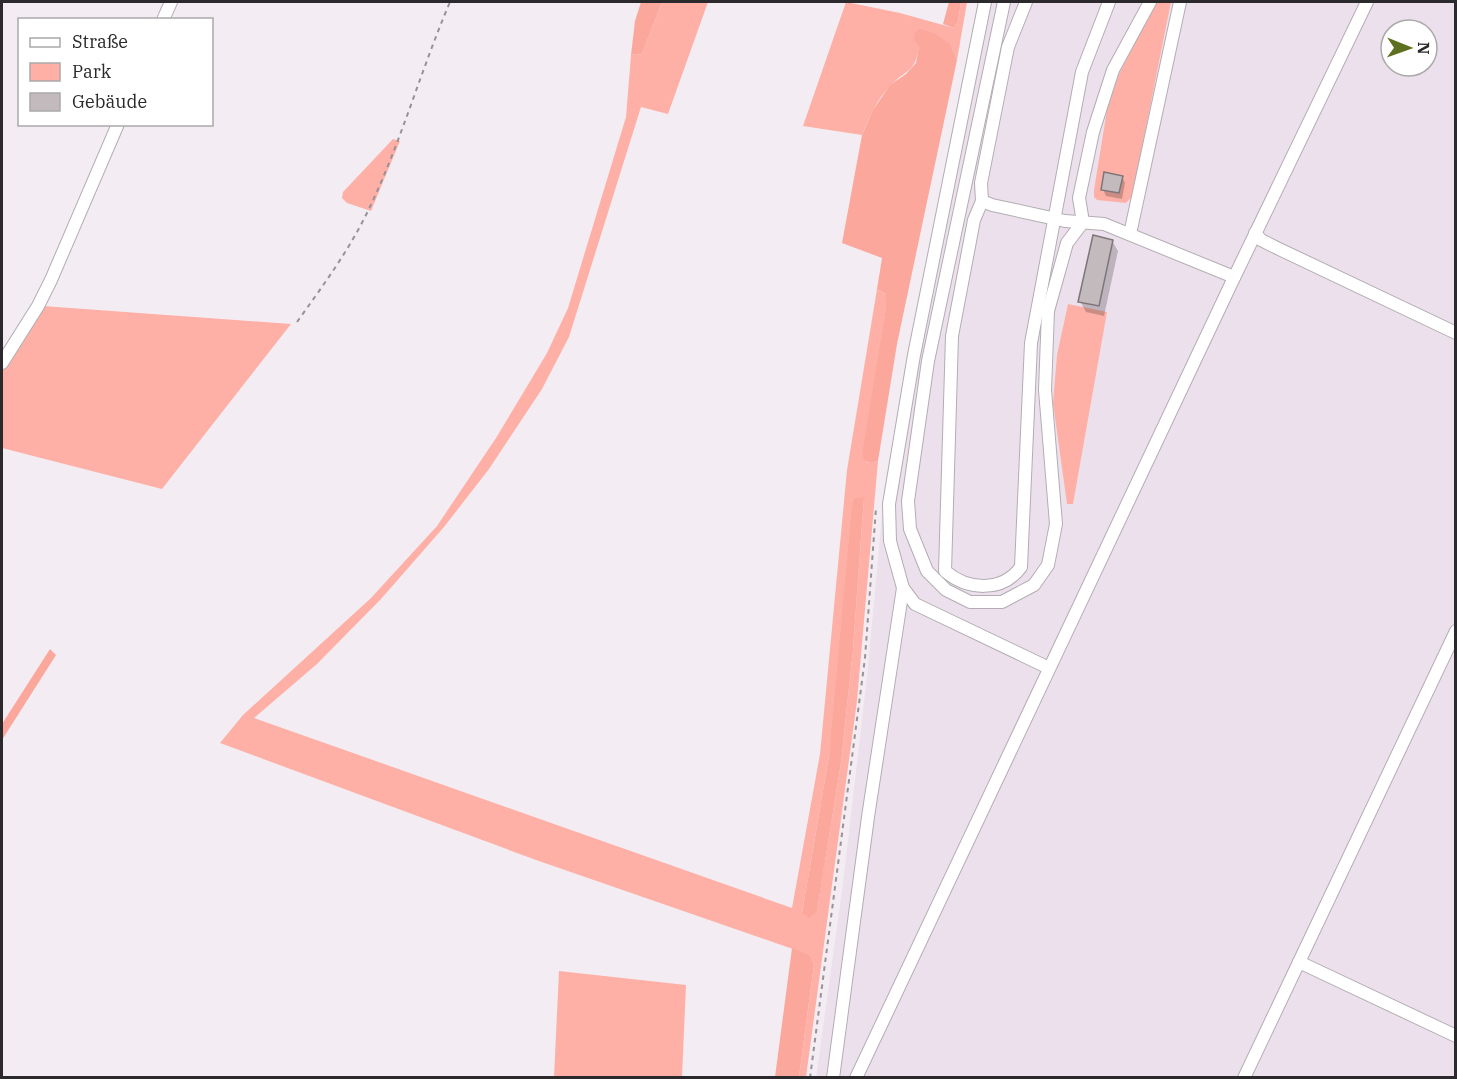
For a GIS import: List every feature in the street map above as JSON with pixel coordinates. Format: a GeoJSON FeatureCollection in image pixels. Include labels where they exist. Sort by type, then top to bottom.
{"type":"FeatureCollection","features":[{"type":"Feature","properties":{"kind":"lane"},"geometry":{"type":"LineString","coordinates":[[164,18],[171,2]]}},
{"type":"Feature","properties":{"kind":"lane"},"geometry":{"type":"LineString","coordinates":[[985,2],[914,355],[889,504],[890,541],[903,588],[915,604],[1049,668]]}},
{"type":"Feature","properties":{"kind":"lane"},"geometry":{"type":"LineString","coordinates":[[1004,2],[928,361],[908,501],[910,529],[927,571],[946,590],[970,602],[1002,602],[1034,585],[1048,565],[1056,524],[1045,390],[1048,312],[1067,243],[1083,222],[1079,198],[1093,132],[1113,70],[1150,2]]}},
{"type":"Feature","properties":{"kind":"lane"},"geometry":{"type":"LineString","coordinates":[[1026,2],[1008,47],[981,183],[982,201],[974,220],[952,336],[944,558],[945,571],[955,580],[970,586],[995,585],[1014,576],[1021,567],[1031,343],[1082,72],[1109,2]]}},
{"type":"Feature","properties":{"kind":"lane"},"geometry":{"type":"LineString","coordinates":[[1130,234],[1180,2]]}},
{"type":"Feature","properties":{"kind":"lane"},"geometry":{"type":"LineString","coordinates":[[856,1077],[1234,277],[1367,2]]}},
{"type":"Feature","properties":{"kind":"lane"},"geometry":{"type":"LineString","coordinates":[[2,363],[38,306],[117,126]]}},
{"type":"Feature","properties":{"kind":"lane"},"geometry":{"type":"LineString","coordinates":[[982,201],[992,206],[1054,218],[1104,224],[1234,277]]}},
{"type":"Feature","properties":{"kind":"lane"},"geometry":{"type":"LineString","coordinates":[[1255,233],[1261,240],[1455,333]]}},
{"type":"Feature","properties":{"kind":"lane"},"geometry":{"type":"LineString","coordinates":[[833,1077],[868,817],[903,588]]}},
{"type":"Feature","properties":{"kind":"lane"},"geometry":{"type":"LineString","coordinates":[[1244,1077],[1455,631]]}},
{"type":"Feature","properties":{"kind":"lane"},"geometry":{"type":"LineString","coordinates":[[1299,962],[1455,1036]]}},
{"type":"Feature","properties":{"kind":"path"},"geometry":{"type":"LineString","coordinates":[[297,322],[342,259],[367,214],[395,148],[436,33],[450,2]]}},
{"type":"Feature","properties":{"kind":"shaded area"},"geometry":{"type":"Polygon","coordinates":[[[641,2],[662,2],[642,54],[631,55],[635,21],[641,2]]]}},
{"type":"Feature","properties":{"kind":"shaded area"},"geometry":{"type":"Polygon","coordinates":[[[949,2],[961,2],[958,22],[954,28],[943,24],[949,2]]]}},
{"type":"Feature","properties":{"kind":"shaded area"},"geometry":{"type":"Polygon","coordinates":[[[978,2],[1455,2],[1455,1077],[816,1078],[843,883],[867,677],[882,516],[906,369],[978,2]]]}},
{"type":"Feature","properties":{"kind":"shaded area"},"geometry":{"type":"Polygon","coordinates":[[[920,29],[934,33],[951,45],[957,60],[897,344],[878,461],[870,463],[865,461],[862,455],[886,308],[886,294],[877,289],[882,258],[842,243],[862,135],[873,110],[890,85],[906,74],[916,63],[919,46],[914,40],[915,33],[920,29]]]}},
{"type":"Feature","properties":{"kind":"shaded area"},"geometry":{"type":"Polygon","coordinates":[[[864,497],[853,650],[841,763],[817,911],[809,918],[802,913],[829,756],[852,506],[854,499],[864,497]]]}},
{"type":"Feature","properties":{"kind":"shaded area"},"geometry":{"type":"Polygon","coordinates":[[[50,649],[56,655],[2,740],[2,724],[50,649]]]}},
{"type":"Feature","properties":{"kind":"shaded area"},"geometry":{"type":"Polygon","coordinates":[[[792,948],[810,955],[814,965],[799,1077],[775,1077],[792,948]]]}},
{"type":"Feature","properties":{"kind":"green space"},"geometry":{"type":"Polygon","coordinates":[[[662,2],[708,2],[668,114],[641,107],[569,337],[542,389],[489,469],[444,527],[381,599],[317,664],[254,718],[792,908],[820,754],[847,470],[877,289],[886,294],[865,461],[869,463],[878,461],[857,701],[806,1077],[799,1077],[814,965],[810,955],[536,860],[220,743],[243,715],[371,598],[437,526],[496,438],[547,353],[568,308],[626,117],[631,55],[642,54],[662,2]],[[864,497],[829,756],[802,913],[817,910],[841,763],[853,650],[864,497]]]}},
{"type":"Feature","properties":{"kind":"green space"},"geometry":{"type":"Polygon","coordinates":[[[846,2],[900,13],[954,28],[958,22],[961,2],[967,2],[957,60],[951,45],[919,46],[913,66],[881,97],[862,135],[803,126],[846,2]]]}},
{"type":"Feature","properties":{"kind":"green space"},"geometry":{"type":"Polygon","coordinates":[[[1156,2],[1171,2],[1132,197],[1126,203],[1097,200],[1094,197],[1094,190],[1107,110],[1119,74],[1156,2]]]}},
{"type":"Feature","properties":{"kind":"green space"},"geometry":{"type":"Polygon","coordinates":[[[393,139],[400,141],[371,211],[347,203],[342,198],[343,192],[393,139]]]}},
{"type":"Feature","properties":{"kind":"green space"},"geometry":{"type":"Polygon","coordinates":[[[1068,304],[1107,312],[1073,504],[1067,504],[1053,403],[1057,355],[1068,304]]]}},
{"type":"Feature","properties":{"kind":"green space"},"geometry":{"type":"Polygon","coordinates":[[[43,306],[291,324],[162,489],[2,448],[2,370],[43,306]]]}},
{"type":"Feature","properties":{"kind":"green space"},"geometry":{"type":"Polygon","coordinates":[[[559,971],[686,985],[682,1077],[554,1077],[559,971]]]}},
{"type":"Feature","properties":{"kind":"building"},"geometry":{"type":"Polygon","coordinates":[[[1104,172],[1123,176],[1119,193],[1101,190],[1104,172]]]}},
{"type":"Feature","properties":{"kind":"building"},"geometry":{"type":"Polygon","coordinates":[[[1093,235],[1113,240],[1099,306],[1078,302],[1093,235]]]}}]}
